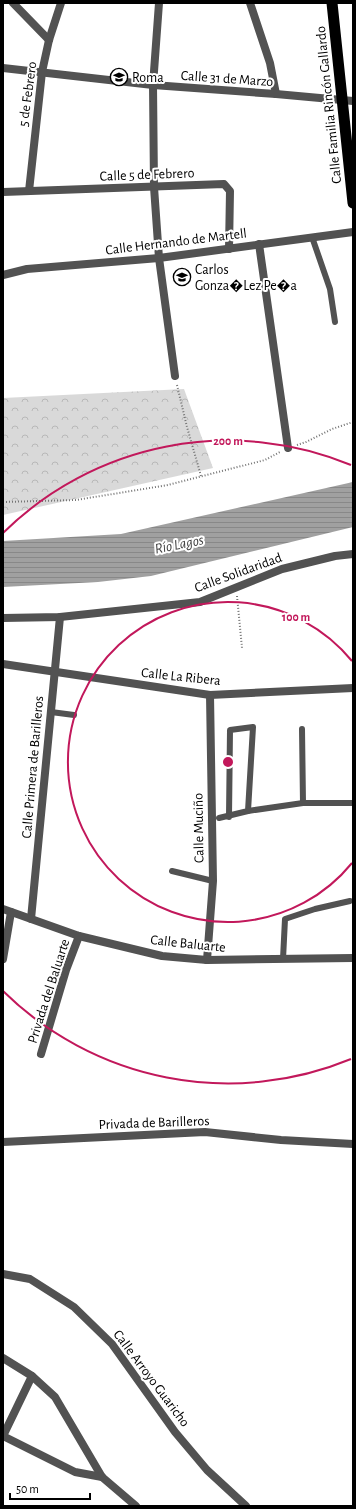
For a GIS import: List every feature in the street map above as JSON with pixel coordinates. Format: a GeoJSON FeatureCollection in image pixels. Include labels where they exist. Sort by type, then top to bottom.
{"type":"FeatureCollection","features":[{"type":"Feature","properties":{"kind":"highway","name":"Calle Familia Rincón Gallardo"},"geometry":{"type":"LineString","coordinates":[[332,3],[348,101],[353,203]]}},
{"type":"Feature","properties":{"kind":"street"},"geometry":{"type":"LineString","coordinates":[[13,3],[49,40]]}},
{"type":"Feature","properties":{"kind":"street","name":"5 de Febrero"},"geometry":{"type":"LineString","coordinates":[[29,191],[42,72],[49,40],[61,3]]}},
{"type":"Feature","properties":{"kind":"street"},"geometry":{"type":"LineString","coordinates":[[159,3],[153,85],[154,187],[159,258],[175,376]]}},
{"type":"Feature","properties":{"kind":"street"},"geometry":{"type":"LineString","coordinates":[[250,3],[270,63],[276,94]]}},
{"type":"Feature","properties":{"kind":"street","name":"Calle 31 de Marzo"},"geometry":{"type":"LineString","coordinates":[[3,68],[153,85],[348,101]]}},
{"type":"Feature","properties":{"kind":"street","name":"Calle 5 de Febrero"},"geometry":{"type":"LineString","coordinates":[[3,192],[224,184],[230,191],[229,249]]}},
{"type":"Feature","properties":{"kind":"street","name":"Calle Hernando de Martell"},"geometry":{"type":"LineString","coordinates":[[3,275],[26,269],[159,258],[312,236],[353,232]]}},
{"type":"Feature","properties":{"kind":"street"},"geometry":{"type":"LineString","coordinates":[[259,244],[288,448]]}},
{"type":"Feature","properties":{"kind":"street","name":"Calle Solidaridad"},"geometry":{"type":"LineString","coordinates":[[3,618],[60,617],[200,602],[282,569],[335,556],[353,554]]}},
{"type":"Feature","properties":{"kind":"street","name":"Calle Primera de Barilleros"},"geometry":{"type":"LineString","coordinates":[[31,919],[60,617]]}},
{"type":"Feature","properties":{"kind":"street","name":"Calle La Ribera"},"geometry":{"type":"LineString","coordinates":[[3,664],[210,695],[353,688]]}},
{"type":"Feature","properties":{"kind":"street","name":"Calle Muciño"},"geometry":{"type":"LineString","coordinates":[[207,960],[212,881],[210,695]]}},
{"type":"Feature","properties":{"kind":"street","name":"Calle Baluarte"},"geometry":{"type":"LineString","coordinates":[[3,909],[79,936],[162,956],[207,960],[353,958]]}},
{"type":"Feature","properties":{"kind":"street"},"geometry":{"type":"LineString","coordinates":[[3,959],[11,912]]}},
{"type":"Feature","properties":{"kind":"street","name":"Privada del Baluarte"},"geometry":{"type":"LineString","coordinates":[[41,1054],[66,970],[79,936]]}},
{"type":"Feature","properties":{"kind":"street","name":"Privada de Barilleros"},"geometry":{"type":"LineString","coordinates":[[3,1142],[205,1132],[281,1140],[353,1144]]}},
{"type":"Feature","properties":{"kind":"street","name":"Calle Arroyo Guaricho"},"geometry":{"type":"LineString","coordinates":[[3,1274],[30,1279],[74,1306],[112,1344],[175,1432],[207,1470],[246,1506]]}},
{"type":"Feature","properties":{"kind":"street"},"geometry":{"type":"LineString","coordinates":[[3,1358],[32,1376],[55,1397],[102,1477],[136,1506]]}},
{"type":"Feature","properties":{"kind":"street"},"geometry":{"type":"LineString","coordinates":[[32,1376],[3,1436],[75,1472],[102,1477]]}},
{"type":"Feature","properties":{"kind":"lane"},"geometry":{"type":"LineString","coordinates":[[312,236],[330,289],[335,322]]}},
{"type":"Feature","properties":{"kind":"lane"},"geometry":{"type":"LineString","coordinates":[[51,712],[74,715]]}},
{"type":"Feature","properties":{"kind":"lane"},"geometry":{"type":"LineString","coordinates":[[229,817],[230,730],[253,727],[248,811]]}},
{"type":"Feature","properties":{"kind":"lane"},"geometry":{"type":"LineString","coordinates":[[302,729],[303,803]]}},
{"type":"Feature","properties":{"kind":"lane"},"geometry":{"type":"LineString","coordinates":[[219,818],[229,817],[248,811],[303,803],[353,803]]}},
{"type":"Feature","properties":{"kind":"lane"},"geometry":{"type":"LineString","coordinates":[[172,871],[212,881]]}},
{"type":"Feature","properties":{"kind":"lane"},"geometry":{"type":"LineString","coordinates":[[283,959],[285,919],[315,909],[350,901]]}},
{"type":"Feature","properties":{"kind":"path"},"geometry":{"type":"LineString","coordinates":[[175,376],[187,427],[201,476]]}},
{"type":"Feature","properties":{"kind":"path"},"geometry":{"type":"LineString","coordinates":[[3,502],[76,500],[168,485],[265,460],[288,448],[353,422]]}},
{"type":"Feature","properties":{"kind":"path"},"geometry":{"type":"LineString","coordinates":[[237,587],[242,648]]}},
{"type":"Feature","properties":{"kind":"green space"},"geometry":{"type":"Polygon","coordinates":[[[184,389],[213,468],[3,515],[3,398],[184,389]]]}},
{"type":"Feature","properties":{"kind":"water","name":"Río Lagos"},"geometry":{"type":"Polygon","coordinates":[[[353,482],[353,527],[151,576],[98,582],[3,587],[3,541],[121,534],[353,482]]]}},
{"type":"Feature","properties":{"kind":"place","name":"Roma"},"geometry":{"type":"Point","coordinates":[119,77]}},
{"type":"Feature","properties":{"kind":"place","name":"Carlos Gonza�Lez Pe�a"},"geometry":{"type":"Point","coordinates":[182,277]}}]}
